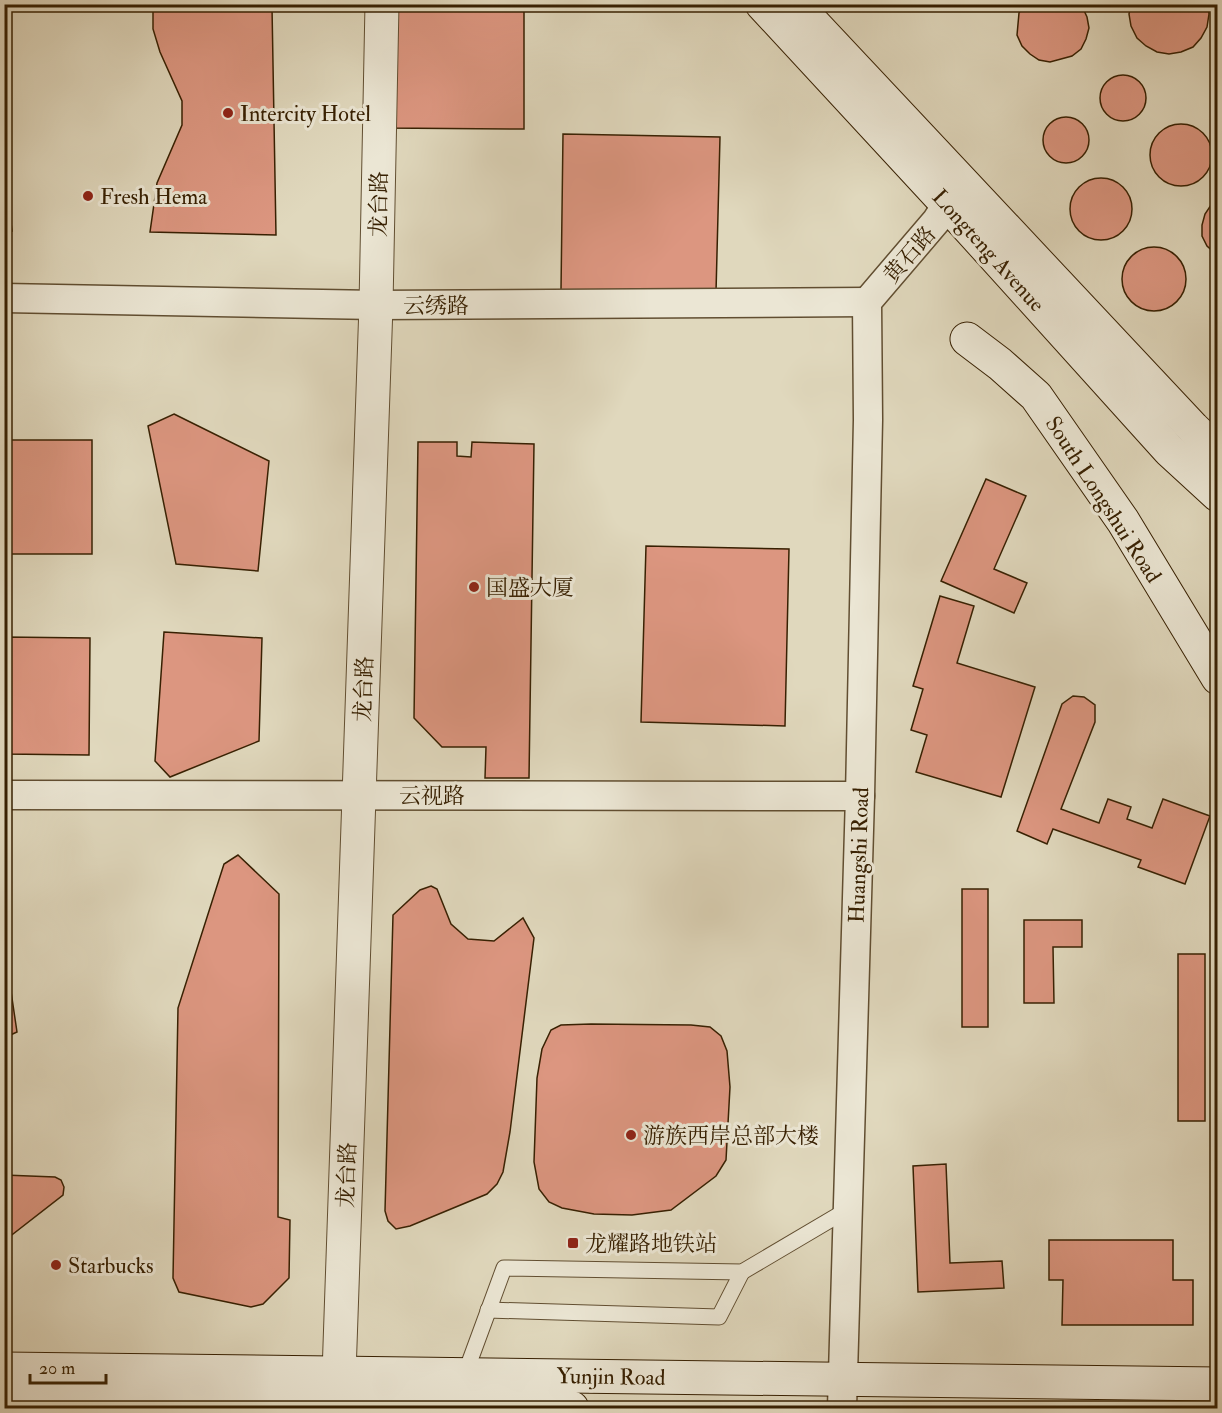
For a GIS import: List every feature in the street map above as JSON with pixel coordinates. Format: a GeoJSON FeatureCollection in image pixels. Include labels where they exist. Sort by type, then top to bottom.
{"type":"FeatureCollection","features":[{"type":"Feature","properties":{"kind":"main road","name":"龙台路"},"geometry":{"type":"LineString","coordinates":[[339,1374],[376,305],[382,4]]}},
{"type":"Feature","properties":{"kind":"main road","name":"Longteng Avenue"},"geometry":{"type":"LineString","coordinates":[[762,4],[1192,429],[1218,452]]}},
{"type":"Feature","properties":{"kind":"main road","name":"Longteng Avenue"},"geometry":{"type":"LineString","coordinates":[[795,4],[1169,450],[1218,495]]}},
{"type":"Feature","properties":{"kind":"main road","name":"South Longshui Road"},"geometry":{"type":"LineString","coordinates":[[968,339],[1036,396],[1124,521],[1218,678]]}},
{"type":"Feature","properties":{"kind":"main road","name":"Yunjin Road"},"geometry":{"type":"LineString","coordinates":[[4,1369],[465,1374],[843,1394],[1218,1384]]}},
{"type":"Feature","properties":{"kind":"main road","name":"Yunjin Road"},"geometry":{"type":"LineString","coordinates":[[4,1401],[572,1408]]}},
{"type":"Feature","properties":{"kind":"street","name":"黄石路"},"geometry":{"type":"LineString","coordinates":[[867,302],[938,220],[954,193]]}},
{"type":"Feature","properties":{"kind":"street","name":"云绣路"},"geometry":{"type":"LineString","coordinates":[[4,298],[376,305],[867,302]]}},
{"type":"Feature","properties":{"kind":"street","name":"Huangshi Road"},"geometry":{"type":"LineString","coordinates":[[843,1394],[860,796],[868,420],[867,302]]}},
{"type":"Feature","properties":{"kind":"street","name":"云视路"},"geometry":{"type":"LineString","coordinates":[[4,795],[860,796]]}},
{"type":"Feature","properties":{"kind":"lane"},"geometry":{"type":"LineString","coordinates":[[465,1374],[504,1268],[742,1272],[847,1210]]}},
{"type":"Feature","properties":{"kind":"lane"},"geometry":{"type":"LineString","coordinates":[[488,1310],[719,1317],[742,1272]]}},
{"type":"Feature","properties":{"kind":"building","name":"Intercity Hotel"},"geometry":{"type":"Polygon","coordinates":[[[153,4],[272,7],[276,235],[150,232],[157,183],[182,125],[182,101],[160,52],[153,29],[153,4]]]}},
{"type":"Feature","properties":{"kind":"building"},"geometry":{"type":"Polygon","coordinates":[[[385,4],[524,4],[524,129],[385,128],[385,4]]]}},
{"type":"Feature","properties":{"kind":"building"},"geometry":{"type":"Polygon","coordinates":[[[1024,4],[1081,4],[1089,28],[1081,49],[1072,56],[1050,62],[1039,60],[1030,54],[1022,46],[1017,35],[1019,13],[1024,4]]]}},
{"type":"Feature","properties":{"kind":"building"},"geometry":{"type":"Polygon","coordinates":[[[1131,4],[1208,4],[1207,27],[1193,47],[1169,54],[1157,52],[1137,38],[1131,26],[1129,14],[1131,4]]]}},
{"type":"Feature","properties":{"kind":"building"},"geometry":{"type":"Polygon","coordinates":[[[4,19],[11,19],[11,41],[4,60],[4,19]]]}},
{"type":"Feature","properties":{"kind":"building"},"geometry":{"type":"Polygon","coordinates":[[[1123,75],[1139,82],[1146,98],[1139,114],[1123,121],[1107,114],[1100,98],[1107,82],[1123,75]]]}},
{"type":"Feature","properties":{"kind":"building"},"geometry":{"type":"Polygon","coordinates":[[[1066,117],[1082,124],[1089,140],[1082,156],[1066,163],[1050,156],[1043,140],[1050,124],[1066,117]]]}},
{"type":"Feature","properties":{"kind":"building"},"geometry":{"type":"Polygon","coordinates":[[[1175,124],[1187,124],[1203,133],[1210,143],[1212,155],[1210,167],[1203,177],[1187,186],[1175,186],[1164,181],[1155,172],[1150,161],[1150,149],[1155,138],[1164,129],[1175,124]]]}},
{"type":"Feature","properties":{"kind":"building"},"geometry":{"type":"Polygon","coordinates":[[[563,134],[720,137],[716,292],[561,290],[563,134]]]}},
{"type":"Feature","properties":{"kind":"building"},"geometry":{"type":"Polygon","coordinates":[[[1095,178],[1107,178],[1123,187],[1130,197],[1132,209],[1130,221],[1123,231],[1107,240],[1095,240],[1084,235],[1075,226],[1070,215],[1070,203],[1075,192],[1084,183],[1095,178]]]}},
{"type":"Feature","properties":{"kind":"building"},"geometry":{"type":"Polygon","coordinates":[[[4,182],[7,190],[12,231],[4,231],[4,182]]]}},
{"type":"Feature","properties":{"kind":"building"},"geometry":{"type":"Polygon","coordinates":[[[1218,201],[1218,256],[1207,246],[1202,236],[1202,225],[1211,205],[1218,201]]]}},
{"type":"Feature","properties":{"kind":"building"},"geometry":{"type":"Polygon","coordinates":[[[1154,247],[1172,253],[1180,261],[1186,279],[1180,297],[1172,305],[1154,311],[1136,305],[1128,297],[1122,279],[1128,261],[1136,253],[1154,247]]]}},
{"type":"Feature","properties":{"kind":"building"},"geometry":{"type":"Polygon","coordinates":[[[174,414],[269,461],[258,571],[176,564],[148,426],[174,414]]]}},
{"type":"Feature","properties":{"kind":"building"},"geometry":{"type":"Polygon","coordinates":[[[4,440],[92,440],[92,554],[4,554],[4,440]]]}},
{"type":"Feature","properties":{"kind":"building","name":"国盛大厦"},"geometry":{"type":"Polygon","coordinates":[[[418,442],[457,442],[457,456],[471,457],[472,442],[534,444],[529,778],[485,778],[486,747],[442,747],[414,718],[418,442]]]}},
{"type":"Feature","properties":{"kind":"building"},"geometry":{"type":"Polygon","coordinates":[[[986,479],[1026,496],[994,569],[1027,583],[1014,613],[941,581],[986,479]]]}},
{"type":"Feature","properties":{"kind":"building"},"geometry":{"type":"Polygon","coordinates":[[[646,546],[789,549],[785,726],[641,722],[646,546]]]}},
{"type":"Feature","properties":{"kind":"building"},"geometry":{"type":"Polygon","coordinates":[[[940,596],[974,606],[957,663],[1035,687],[1001,797],[916,772],[927,735],[911,730],[923,689],[913,686],[940,596]]]}},
{"type":"Feature","properties":{"kind":"building"},"geometry":{"type":"Polygon","coordinates":[[[164,632],[262,638],[259,741],[170,777],[155,761],[164,632]]]}},
{"type":"Feature","properties":{"kind":"building"},"geometry":{"type":"Polygon","coordinates":[[[4,637],[90,638],[89,755],[4,754],[4,637]]]}},
{"type":"Feature","properties":{"kind":"building"},"geometry":{"type":"Polygon","coordinates":[[[1073,696],[1084,697],[1095,705],[1095,722],[1061,809],[1099,823],[1108,799],[1131,807],[1127,819],[1152,828],[1163,799],[1210,816],[1185,884],[1138,867],[1141,860],[1053,829],[1047,844],[1017,831],[1062,704],[1073,696]]]}},
{"type":"Feature","properties":{"kind":"building"},"geometry":{"type":"Polygon","coordinates":[[[238,855],[279,894],[278,1217],[290,1220],[289,1278],[263,1304],[251,1307],[179,1292],[173,1278],[178,1008],[224,864],[238,855]]]}},
{"type":"Feature","properties":{"kind":"building"},"geometry":{"type":"Polygon","coordinates":[[[431,886],[437,889],[451,924],[468,939],[494,941],[523,918],[534,938],[503,1172],[497,1184],[487,1194],[410,1226],[396,1229],[388,1221],[385,1211],[393,915],[420,890],[431,886]]]}},
{"type":"Feature","properties":{"kind":"building"},"geometry":{"type":"Polygon","coordinates":[[[962,889],[988,889],[988,1027],[962,1027],[962,889]]]}},
{"type":"Feature","properties":{"kind":"building"},"geometry":{"type":"Polygon","coordinates":[[[1024,920],[1082,920],[1082,947],[1053,947],[1054,1003],[1024,1003],[1024,920]]]}},
{"type":"Feature","properties":{"kind":"building"},"geometry":{"type":"Polygon","coordinates":[[[1218,937],[1218,1121],[1217,1121],[1218,937]]]}},
{"type":"Feature","properties":{"kind":"building"},"geometry":{"type":"Polygon","coordinates":[[[4,944],[17,1032],[6,1037],[4,1136],[4,944]]]}},
{"type":"Feature","properties":{"kind":"building"},"geometry":{"type":"Polygon","coordinates":[[[1178,954],[1205,954],[1205,1121],[1178,1121],[1178,954]]]}},
{"type":"Feature","properties":{"kind":"building","name":"游族西岸总部大楼"},"geometry":{"type":"Polygon","coordinates":[[[561,1025],[691,1025],[710,1027],[721,1036],[727,1051],[730,1087],[726,1160],[716,1176],[671,1210],[632,1215],[594,1214],[562,1208],[549,1202],[539,1189],[534,1162],[537,1078],[542,1049],[551,1030],[561,1025]]]}},
{"type":"Feature","properties":{"kind":"building"},"geometry":{"type":"Polygon","coordinates":[[[946,1164],[950,1263],[1002,1261],[1004,1288],[918,1292],[913,1166],[946,1164]]]}},
{"type":"Feature","properties":{"kind":"building"},"geometry":{"type":"Polygon","coordinates":[[[4,1175],[55,1177],[61,1180],[64,1187],[63,1195],[4,1241],[4,1175]]]}},
{"type":"Feature","properties":{"kind":"building"},"geometry":{"type":"Polygon","coordinates":[[[1049,1240],[1173,1240],[1173,1280],[1193,1280],[1193,1325],[1062,1325],[1063,1280],[1049,1280],[1049,1240]]]}},
{"type":"Feature","properties":{"kind":"place","name":"Intercity Hotel"},"geometry":{"type":"Point","coordinates":[228,113]}},
{"type":"Feature","properties":{"kind":"place","name":"Fresh Hema"},"geometry":{"type":"Point","coordinates":[88,196]}},
{"type":"Feature","properties":{"kind":"place","name":"国盛大厦"},"geometry":{"type":"Point","coordinates":[474,587]}},
{"type":"Feature","properties":{"kind":"place","name":"游族西岸总部大楼"},"geometry":{"type":"Point","coordinates":[631,1135]}},
{"type":"Feature","properties":{"kind":"place","name":"龙耀路地铁站"},"geometry":{"type":"Point","coordinates":[573,1243]}},
{"type":"Feature","properties":{"kind":"place","name":"Starbucks"},"geometry":{"type":"Point","coordinates":[56,1265]}}]}
